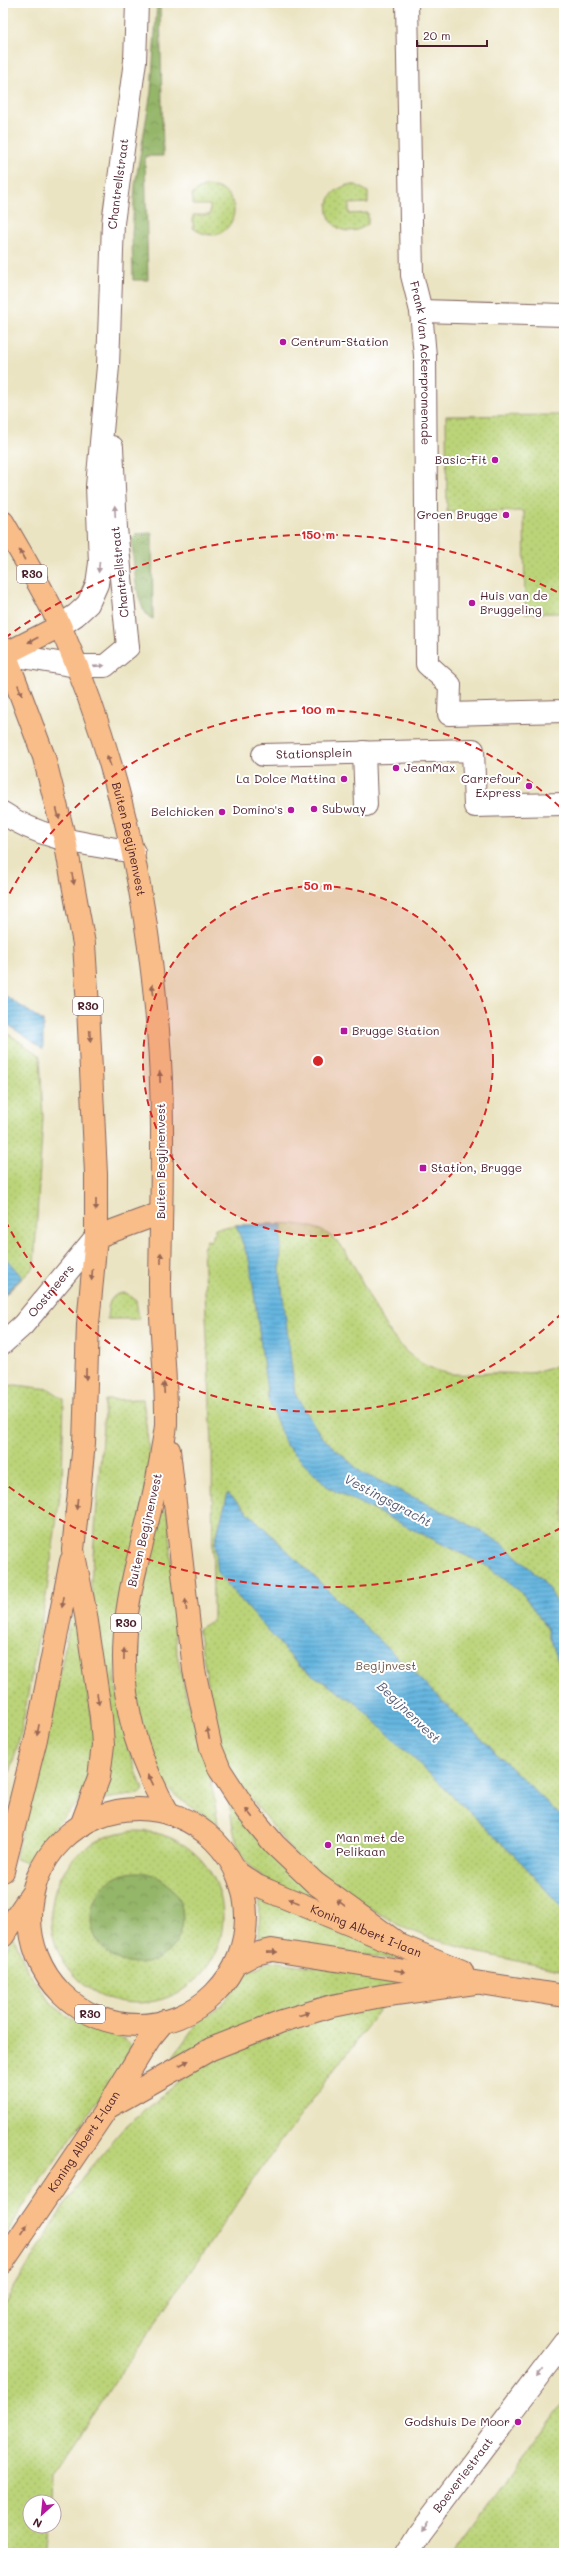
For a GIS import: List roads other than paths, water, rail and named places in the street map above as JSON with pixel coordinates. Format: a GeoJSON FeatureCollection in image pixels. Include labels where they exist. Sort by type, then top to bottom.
{"type":"FeatureCollection","features":[{"type":"Feature","properties":{"kind":"main road","name":"Buiten Begijnenvest"},"geometry":{"type":"LineString","coordinates":[[3,522],[60,626],[76,666],[118,788],[134,852],[158,1028],[162,1136],[160,1325],[166,1427],[152,1511],[129,1599],[124,1633],[124,1676],[129,1715],[142,1761],[169,1814]]}},
{"type":"Feature","properties":{"kind":"main road"},"geometry":{"type":"LineString","coordinates":[[4,651],[60,626]]}},
{"type":"Feature","properties":{"kind":"main road","name":"R30"},"geometry":{"type":"LineString","coordinates":[[3,1871],[36,1740],[73,1550],[84,1442],[88,1324],[96,1236],[96,1174],[84,944],[65,840],[44,756],[4,651]]}},
{"type":"Feature","properties":{"kind":"main road"},"geometry":{"type":"LineString","coordinates":[[96,1236],[161,1214]]}},
{"type":"Feature","properties":{"kind":"main road","name":"R30"},"geometry":{"type":"LineString","coordinates":[[166,1427],[194,1670],[211,1748],[220,1770],[246,1810],[275,1845],[315,1883],[396,1942]]}},
{"type":"Feature","properties":{"kind":"main road","name":"R30"},"geometry":{"type":"LineString","coordinates":[[73,1550],[86,1615],[101,1717],[103,1745],[99,1777],[81,1826]]}},
{"type":"Feature","properties":{"kind":"main road","name":"R30"},"geometry":{"type":"LineString","coordinates":[[3,1936],[32,1894],[39,1874],[49,1855],[63,1839],[81,1826],[101,1816],[124,1810],[147,1810],[169,1814],[202,1831],[230,1859],[238,1873],[244,1891],[246,1922],[245,1937],[236,1964],[222,1986],[204,2003],[179,2018],[164,2022],[146,2025],[115,2023],[88,2013],[64,1996],[45,1973],[34,1944],[30,1928],[32,1894]]}},
{"type":"Feature","properties":{"kind":"main road","name":"Koning Albert I-laan"},"geometry":{"type":"LineString","coordinates":[[238,1873],[257,1886],[396,1942],[428,1959],[485,1984]]}},
{"type":"Feature","properties":{"kind":"main road","name":"Koning Albert I-laan"},"geometry":{"type":"LineString","coordinates":[[236,1964],[255,1954],[272,1950],[564,1996]]}},
{"type":"Feature","properties":{"kind":"main road"},"geometry":{"type":"LineString","coordinates":[[107,2108],[211,2049],[282,2021],[332,2006],[374,1998],[485,1984]]}},
{"type":"Feature","properties":{"kind":"main road","name":"Koning Albert I-laan"},"geometry":{"type":"LineString","coordinates":[[3,2262],[107,2108],[150,2038],[164,2022]]}},
{"type":"Feature","properties":{"kind":"street","name":"Chantrellstraat"},"geometry":{"type":"LineString","coordinates":[[60,626],[76,615],[88,604],[97,584],[100,563],[97,486],[108,366],[113,223],[135,61],[137,3]]}},
{"type":"Feature","properties":{"kind":"street","name":"Frank Van Ackerpromenade"},"geometry":{"type":"LineString","coordinates":[[407,3],[411,268],[421,311],[425,356],[426,664],[450,685],[449,714],[564,711]]}},
{"type":"Feature","properties":{"kind":"street"},"geometry":{"type":"LineString","coordinates":[[421,311],[564,314]]}},
{"type":"Feature","properties":{"kind":"street","name":"Chantrellstraat"},"geometry":{"type":"LineString","coordinates":[[4,651],[76,666],[105,666],[128,647],[116,528],[108,366]]}},
{"type":"Feature","properties":{"kind":"street","name":"Stationsplein"},"geometry":{"type":"LineString","coordinates":[[264,755],[364,752],[441,744],[473,750],[474,806],[564,804]]}},
{"type":"Feature","properties":{"kind":"street","name":"Stationsplein"},"geometry":{"type":"LineString","coordinates":[[364,752],[366,805]]}},
{"type":"Feature","properties":{"kind":"street"},"geometry":{"type":"LineString","coordinates":[[3,813],[37,832],[65,840],[134,852]]}},
{"type":"Feature","properties":{"kind":"street","name":"Oostmeers"},"geometry":{"type":"LineString","coordinates":[[3,1343],[27,1320],[96,1236]]}},
{"type":"Feature","properties":{"kind":"street","name":"Boeveriestraat"},"geometry":{"type":"LineString","coordinates":[[407,2553],[420,2532],[564,2342]]}},
{"type":"Feature","properties":{"kind":"water"},"geometry":{"type":"Polygon","coordinates":[[[3,994],[43,1021],[43,1049],[3,1021],[3,994]]]}},
{"type":"Feature","properties":{"kind":"water","name":"Vestingsgracht"},"geometry":{"type":"Polygon","coordinates":[[[236,1225],[282,1225],[280,1272],[295,1394],[321,1436],[361,1472],[461,1520],[501,1543],[542,1579],[564,1613],[564,1679],[547,1628],[522,1593],[487,1566],[329,1488],[286,1445],[268,1399],[250,1263],[236,1225]]]}},
{"type":"Feature","properties":{"kind":"water"},"geometry":{"type":"Polygon","coordinates":[[[3,1255],[22,1277],[3,1296],[3,1255]]]}},
{"type":"Feature","properties":{"kind":"water","name":"Begijnenvest"},"geometry":{"type":"Polygon","coordinates":[[[228,1493],[564,1819],[564,1910],[523,1864],[357,1704],[299,1666],[218,1574],[215,1542],[228,1493]]]}},
{"type":"Feature","properties":{"kind":"place","name":"Centrum-Station"},"geometry":{"type":"Point","coordinates":[283,342]}},
{"type":"Feature","properties":{"kind":"place","name":"Basic-Fit"},"geometry":{"type":"Point","coordinates":[495,460]}},
{"type":"Feature","properties":{"kind":"place","name":"Groen Brugge"},"geometry":{"type":"Point","coordinates":[506,515]}},
{"type":"Feature","properties":{"kind":"place","name":"Huis van de Bruggeling"},"geometry":{"type":"Point","coordinates":[472,603]}},
{"type":"Feature","properties":{"kind":"place","name":"JeanMax"},"geometry":{"type":"Point","coordinates":[396,768]}},
{"type":"Feature","properties":{"kind":"place","name":"La Dolce Mattina"},"geometry":{"type":"Point","coordinates":[344,779]}},
{"type":"Feature","properties":{"kind":"place","name":"Carrefour Express"},"geometry":{"type":"Point","coordinates":[529,786]}},
{"type":"Feature","properties":{"kind":"place","name":"Subway"},"geometry":{"type":"Point","coordinates":[314,809]}},
{"type":"Feature","properties":{"kind":"place","name":"Domino's"},"geometry":{"type":"Point","coordinates":[291,810]}},
{"type":"Feature","properties":{"kind":"place","name":"Belchicken"},"geometry":{"type":"Point","coordinates":[222,812]}},
{"type":"Feature","properties":{"kind":"place","name":"Brugge Station"},"geometry":{"type":"Point","coordinates":[344,1031]}},
{"type":"Feature","properties":{"kind":"place","name":"Station, Brugge"},"geometry":{"type":"Point","coordinates":[423,1168]}},
{"type":"Feature","properties":{"kind":"place","name":"Man met de Pelikaan"},"geometry":{"type":"Point","coordinates":[328,1845]}},
{"type":"Feature","properties":{"kind":"place","name":"Godshuis De Moor"},"geometry":{"type":"Point","coordinates":[518,2422]}},
{"type":"Feature","properties":{"kind":"park label","name":"Begijnvest"},"geometry":{"type":"Point","coordinates":[386,1666]}}]}
